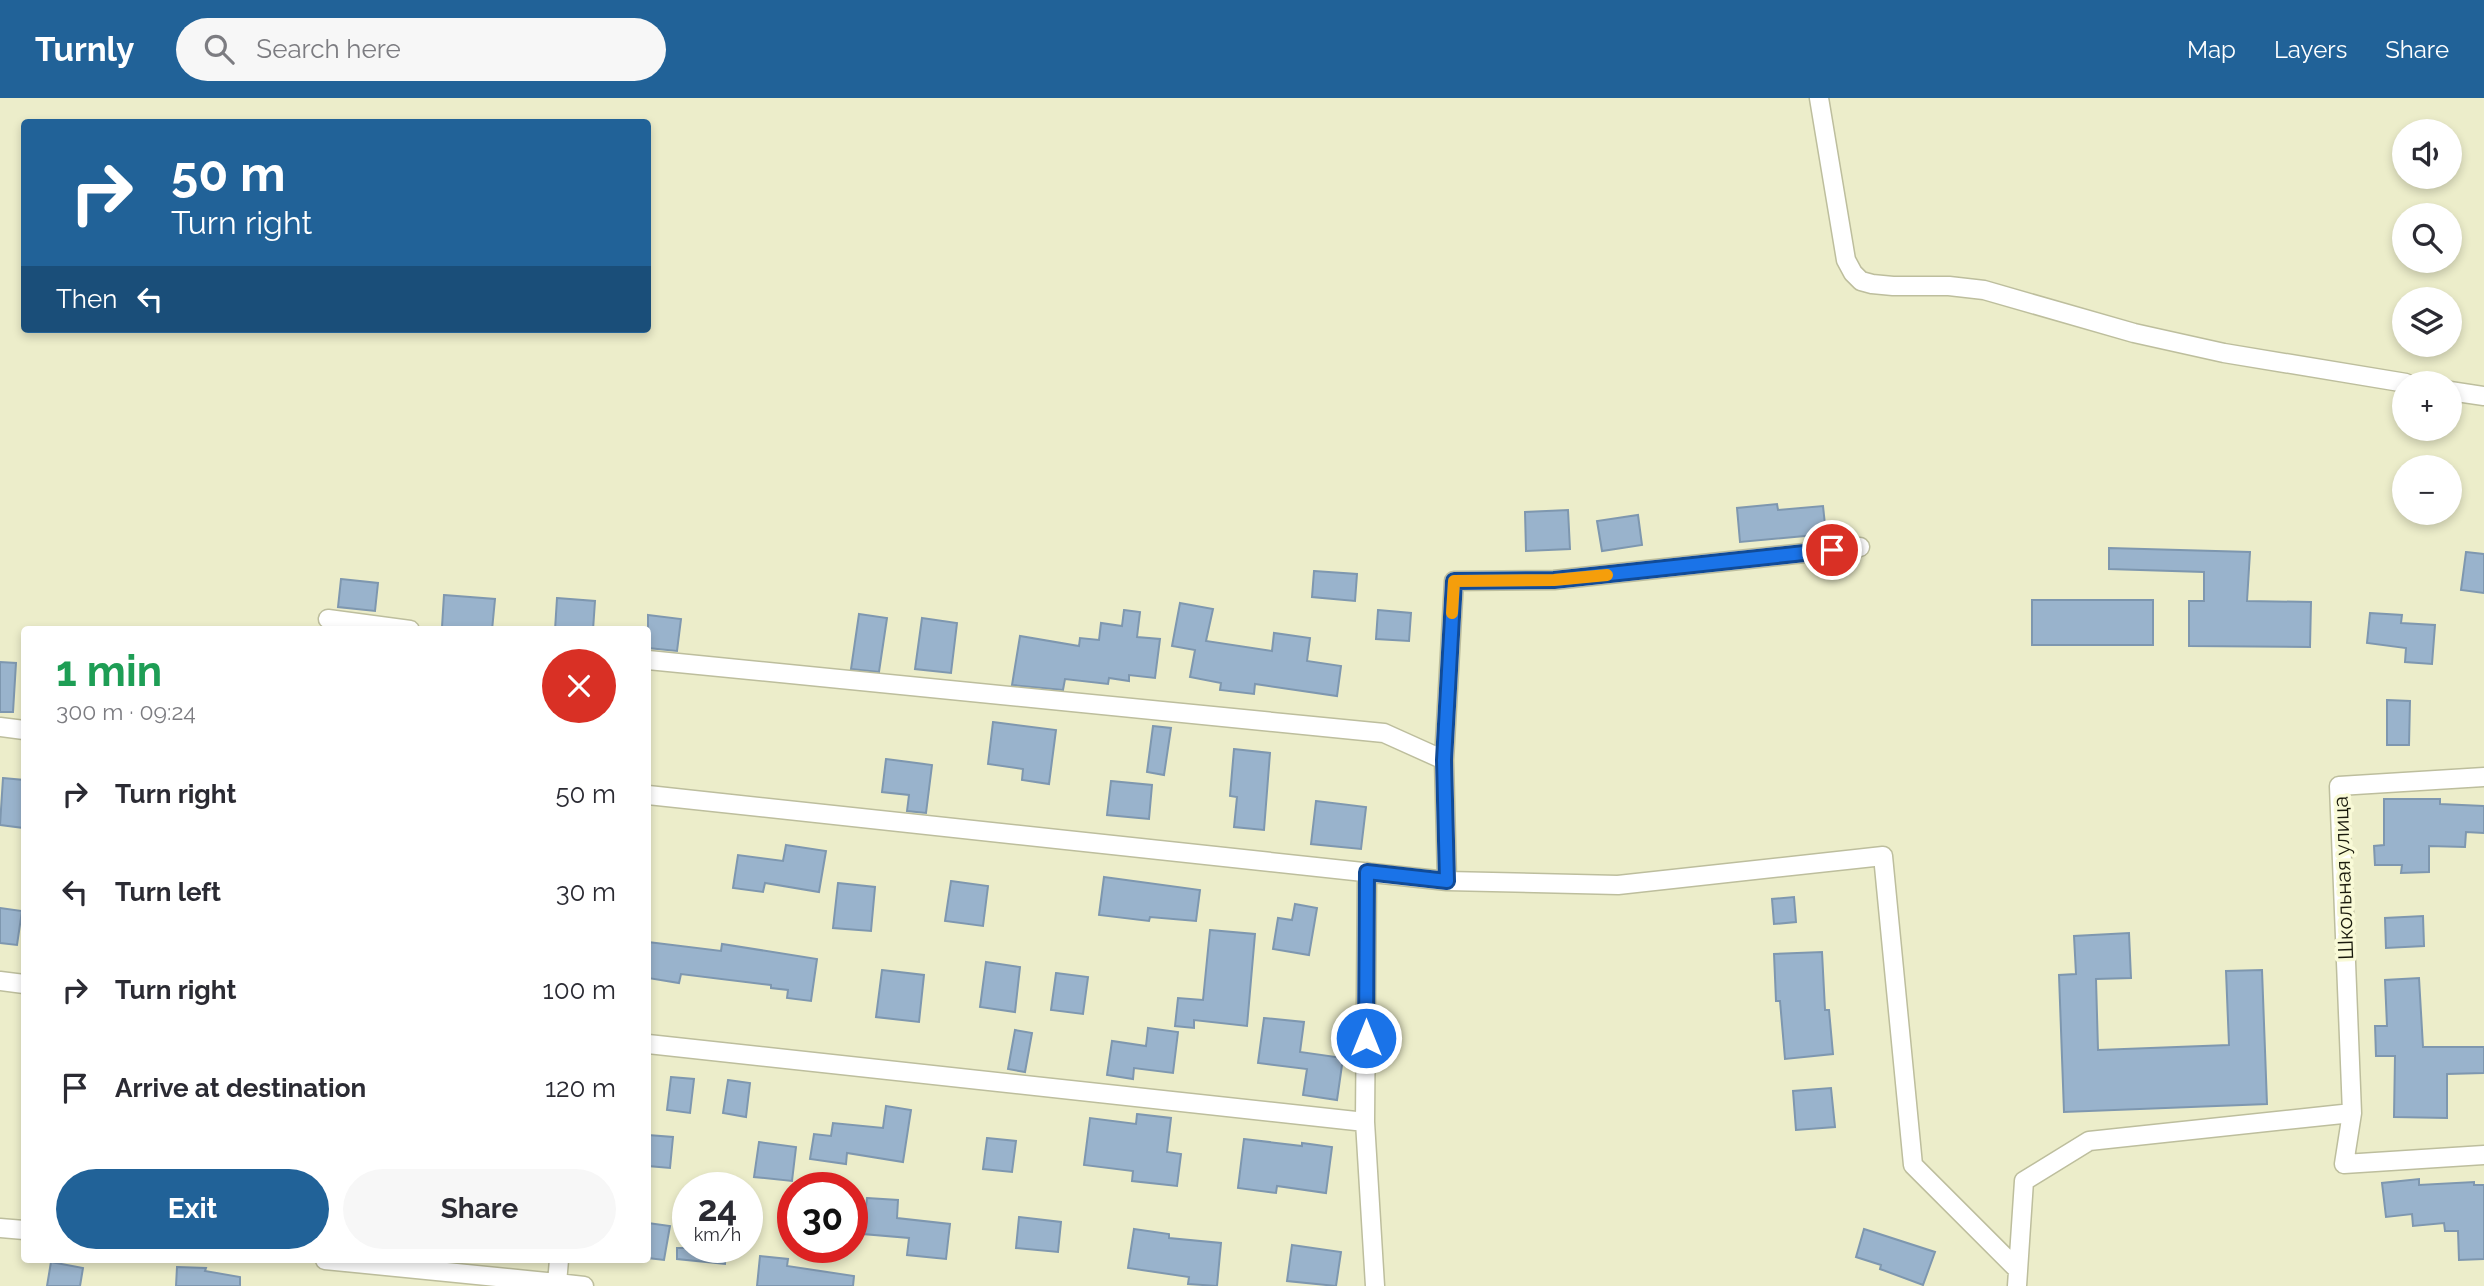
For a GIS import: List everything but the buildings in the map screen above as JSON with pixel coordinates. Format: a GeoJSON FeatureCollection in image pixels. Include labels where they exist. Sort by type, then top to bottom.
{"type":"FeatureCollection","features":[{"type":"Feature","properties":{"kind":"street"},"geometry":{"type":"LineString","coordinates":[[1819,98],[1846,260],[1861,281],[1893,286],[1949,286],[1984,290],[2134,333],[2224,353],[2392,381]]}},
{"type":"Feature","properties":{"kind":"street"},"geometry":{"type":"LineString","coordinates":[[2462,393],[2484,397]]}},
{"type":"Feature","properties":{"kind":"street"},"geometry":{"type":"LineString","coordinates":[[1447,881],[1444,760],[1454,581],[1554,580],[1860,547]]}},
{"type":"Feature","properties":{"kind":"street"},"geometry":{"type":"LineString","coordinates":[[328,619],[380,626]]}},
{"type":"Feature","properties":{"kind":"street"},"geometry":{"type":"LineString","coordinates":[[651,660],[1384,733],[1444,760]]}},
{"type":"Feature","properties":{"kind":"street"},"geometry":{"type":"LineString","coordinates":[[0,727],[21,730]]}},
{"type":"Feature","properties":{"kind":"street","name":"Школьная улица"},"geometry":{"type":"LineString","coordinates":[[2352,1113],[2339,786],[2484,777]]}},
{"type":"Feature","properties":{"kind":"street"},"geometry":{"type":"LineString","coordinates":[[651,795],[1447,881],[1618,884],[1883,856],[1913,1165],[2018,1278]]}},
{"type":"Feature","properties":{"kind":"street"},"geometry":{"type":"LineString","coordinates":[[1367,872],[1365,1122],[1375,1286]]}},
{"type":"Feature","properties":{"kind":"street"},"geometry":{"type":"LineString","coordinates":[[0,982],[21,984]]}},
{"type":"Feature","properties":{"kind":"street"},"geometry":{"type":"LineString","coordinates":[[651,1044],[1365,1122]]}},
{"type":"Feature","properties":{"kind":"street"},"geometry":{"type":"LineString","coordinates":[[2018,1278],[2024,1181],[2089,1141],[2352,1113],[2344,1164],[2484,1155]]}},
{"type":"Feature","properties":{"kind":"street"},"geometry":{"type":"LineString","coordinates":[[0,1228],[21,1230]]}},
{"type":"Feature","properties":{"kind":"street"},"geometry":{"type":"LineString","coordinates":[[353,1263],[584,1286]]}},
{"type":"Feature","properties":{"kind":"street"},"geometry":{"type":"LineString","coordinates":[[557,1285],[559,1263]]}},
{"type":"Feature","properties":{"kind":"slow traffic"},"geometry":{"type":"LineString","coordinates":[[1452,613],[1454,581],[1554,580],[1607,575]]}},
{"type":"Feature","properties":{"kind":"route"},"geometry":{"type":"LineString","coordinates":[[1366,1038],[1367,872],[1447,881],[1444,760],[1454,581],[1554,580],[1832,550]]}}]}
